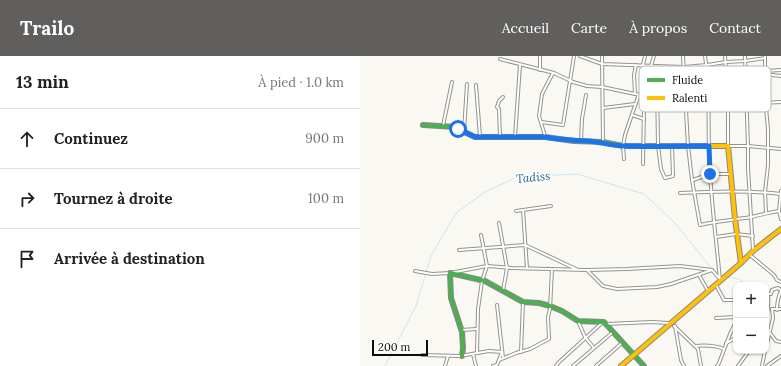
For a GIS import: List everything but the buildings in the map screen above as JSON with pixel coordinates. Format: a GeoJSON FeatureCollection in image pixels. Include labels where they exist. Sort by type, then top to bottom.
{"type":"FeatureCollection","features":[{"type":"Feature","properties":{"kind":"street"},"geometry":{"type":"LineString","coordinates":[[540,56],[540,70]]}},
{"type":"Feature","properties":{"kind":"street"},"geometry":{"type":"LineString","coordinates":[[541,122],[563,125],[574,56]]}},
{"type":"Feature","properties":{"kind":"street"},"geometry":{"type":"LineString","coordinates":[[580,56],[602,64],[668,66]]}},
{"type":"Feature","properties":{"kind":"street"},"geometry":{"type":"LineString","coordinates":[[602,56],[603,142]]}},
{"type":"Feature","properties":{"kind":"street"},"geometry":{"type":"LineString","coordinates":[[643,66],[645,56]]}},
{"type":"Feature","properties":{"kind":"street"},"geometry":{"type":"LineString","coordinates":[[651,65],[654,56]]}},
{"type":"Feature","properties":{"kind":"street"},"geometry":{"type":"LineString","coordinates":[[683,56],[684,66]]}},
{"type":"Feature","properties":{"kind":"street"},"geometry":{"type":"LineString","coordinates":[[705,56],[707,65]]}},
{"type":"Feature","properties":{"kind":"street"},"geometry":{"type":"LineString","coordinates":[[725,56],[726,66]]}},
{"type":"Feature","properties":{"kind":"street"},"geometry":{"type":"LineString","coordinates":[[745,56],[745,66]]}},
{"type":"Feature","properties":{"kind":"street"},"geometry":{"type":"LineString","coordinates":[[696,66],[745,61],[765,57]]}},
{"type":"Feature","properties":{"kind":"street"},"geometry":{"type":"LineString","coordinates":[[500,59],[552,73],[570,81],[587,86],[602,87],[639,94],[625,135],[623,146],[624,159]]}},
{"type":"Feature","properties":{"kind":"street"},"geometry":{"type":"LineString","coordinates":[[515,137],[520,65]]}},
{"type":"Feature","properties":{"kind":"street"},"geometry":{"type":"LineString","coordinates":[[634,94],[634,74],[636,65]]}},
{"type":"Feature","properties":{"kind":"street"},"geometry":{"type":"LineString","coordinates":[[771,71],[781,70]]}},
{"type":"Feature","properties":{"kind":"street"},"geometry":{"type":"LineString","coordinates":[[545,137],[539,116],[542,94],[552,73]]}},
{"type":"Feature","properties":{"kind":"street"},"geometry":{"type":"LineString","coordinates":[[771,75],[781,76]]}},
{"type":"Feature","properties":{"kind":"street"},"geometry":{"type":"LineString","coordinates":[[443,126],[452,82]]}},
{"type":"Feature","properties":{"kind":"street"},"geometry":{"type":"LineString","coordinates":[[464,132],[467,84]]}},
{"type":"Feature","properties":{"kind":"street"},"geometry":{"type":"LineString","coordinates":[[476,85],[480,136]]}},
{"type":"Feature","properties":{"kind":"street"},"geometry":{"type":"LineString","coordinates":[[581,141],[582,119],[586,94]]}},
{"type":"Feature","properties":{"kind":"street"},"geometry":{"type":"LineString","coordinates":[[500,137],[499,109],[497,106],[503,97]]}},
{"type":"Feature","properties":{"kind":"street"},"geometry":{"type":"LineString","coordinates":[[771,103],[781,102]]}},
{"type":"Feature","properties":{"kind":"street"},"geometry":{"type":"LineString","coordinates":[[603,108],[636,104]]}},
{"type":"Feature","properties":{"kind":"street"},"geometry":{"type":"LineString","coordinates":[[643,164],[644,112]]}},
{"type":"Feature","properties":{"kind":"street"},"geometry":{"type":"LineString","coordinates":[[657,112],[658,146],[661,169],[665,178],[673,176],[672,146]]}},
{"type":"Feature","properties":{"kind":"street"},"geometry":{"type":"LineString","coordinates":[[686,112],[688,146],[692,180],[700,225],[779,211]]}},
{"type":"Feature","properties":{"kind":"street"},"geometry":{"type":"LineString","coordinates":[[708,112],[711,191],[721,280]]}},
{"type":"Feature","properties":{"kind":"street"},"geometry":{"type":"LineString","coordinates":[[728,112],[728,146],[731,191],[741,263]]}},
{"type":"Feature","properties":{"kind":"street"},"geometry":{"type":"LineString","coordinates":[[747,112],[749,192],[753,236],[752,253],[777,280],[781,282],[778,288],[772,290],[771,294],[769,294]]}},
{"type":"Feature","properties":{"kind":"street"},"geometry":{"type":"LineString","coordinates":[[766,213],[765,192],[768,171],[767,112]]}},
{"type":"Feature","properties":{"kind":"street"},"geometry":{"type":"LineString","coordinates":[[632,116],[644,119]]}},
{"type":"Feature","properties":{"kind":"street"},"geometry":{"type":"LineString","coordinates":[[423,125],[456,127],[475,137],[545,137],[603,142],[623,146],[748,146],[781,149]]}},
{"type":"Feature","properties":{"kind":"street"},"geometry":{"type":"LineString","coordinates":[[692,180],[710,174],[730,174]]}},
{"type":"Feature","properties":{"kind":"street"},"geometry":{"type":"LineString","coordinates":[[680,193],[731,191],[781,194]]}},
{"type":"Feature","properties":{"kind":"street"},"geometry":{"type":"LineString","coordinates":[[781,191],[779,211],[781,219]]}},
{"type":"Feature","properties":{"kind":"street"},"geometry":{"type":"LineString","coordinates":[[516,211],[551,206]]}},
{"type":"Feature","properties":{"kind":"street"},"geometry":{"type":"LineString","coordinates":[[523,210],[527,268]]}},
{"type":"Feature","properties":{"kind":"street"},"geometry":{"type":"LineString","coordinates":[[500,223],[506,268],[503,291]]}},
{"type":"Feature","properties":{"kind":"street"},"geometry":{"type":"LineString","coordinates":[[621,366],[781,229]]}},
{"type":"Feature","properties":{"kind":"street"},"geometry":{"type":"LineString","coordinates":[[716,237],[736,234],[753,236]]}},
{"type":"Feature","properties":{"kind":"street"},"geometry":{"type":"LineString","coordinates":[[477,353],[478,309],[482,281],[487,266],[481,235]]}},
{"type":"Feature","properties":{"kind":"street"},"geometry":{"type":"LineString","coordinates":[[458,250],[525,245],[578,269]]}},
{"type":"Feature","properties":{"kind":"street"},"geometry":{"type":"LineString","coordinates":[[415,271],[432,274],[450,273],[487,266],[506,268],[587,270],[680,266],[712,270],[721,280]]}},
{"type":"Feature","properties":{"kind":"street"},"geometry":{"type":"LineString","coordinates":[[499,360],[530,349],[549,338],[548,317],[552,269]]}},
{"type":"Feature","properties":{"kind":"street"},"geometry":{"type":"LineString","coordinates":[[587,270],[603,286],[617,290],[657,287],[671,284],[712,270]]}},
{"type":"Feature","properties":{"kind":"street"},"geometry":{"type":"LineString","coordinates":[[450,273],[482,281],[497,287],[523,302],[539,303],[550,306],[562,311],[578,321],[605,323],[673,323],[698,349],[701,366]]}},
{"type":"Feature","properties":{"kind":"street"},"geometry":{"type":"LineString","coordinates":[[450,273],[451,298],[462,332],[462,356]]}},
{"type":"Feature","properties":{"kind":"street"},"geometry":{"type":"LineString","coordinates":[[699,274],[708,291]]}},
{"type":"Feature","properties":{"kind":"street"},"geometry":{"type":"LineString","coordinates":[[716,285],[724,300],[733,300]]}},
{"type":"Feature","properties":{"kind":"street"},"geometry":{"type":"LineString","coordinates":[[777,310],[777,302],[781,291],[778,288]]}},
{"type":"Feature","properties":{"kind":"street"},"geometry":{"type":"LineString","coordinates":[[521,352],[523,302]]}},
{"type":"Feature","properties":{"kind":"street"},"geometry":{"type":"LineString","coordinates":[[497,305],[503,358]]}},
{"type":"Feature","properties":{"kind":"street"},"geometry":{"type":"LineString","coordinates":[[769,337],[773,318],[772,309],[781,309]]}},
{"type":"Feature","properties":{"kind":"street"},"geometry":{"type":"LineString","coordinates":[[716,318],[733,317]]}},
{"type":"Feature","properties":{"kind":"street"},"geometry":{"type":"LineString","coordinates":[[578,321],[586,338],[594,348]]}},
{"type":"Feature","properties":{"kind":"street"},"geometry":{"type":"LineString","coordinates":[[605,323],[644,366]]}},
{"type":"Feature","properties":{"kind":"street"},"geometry":{"type":"LineString","coordinates":[[556,366],[586,338],[605,323]]}},
{"type":"Feature","properties":{"kind":"street"},"geometry":{"type":"LineString","coordinates":[[673,323],[681,360],[684,366]]}},
{"type":"Feature","properties":{"kind":"street"},"geometry":{"type":"LineString","coordinates":[[716,366],[719,363],[733,328]]}},
{"type":"Feature","properties":{"kind":"street"},"geometry":{"type":"LineString","coordinates":[[461,330],[477,329]]}},
{"type":"Feature","properties":{"kind":"street"},"geometry":{"type":"LineString","coordinates":[[573,366],[613,332]]}},
{"type":"Feature","properties":{"kind":"street"},"geometry":{"type":"LineString","coordinates":[[770,333],[776,341],[781,342],[781,339]]}},
{"type":"Feature","properties":{"kind":"street"},"geometry":{"type":"LineString","coordinates":[[726,343],[733,340]]}},
{"type":"Feature","properties":{"kind":"street"},"geometry":{"type":"LineString","coordinates":[[596,366],[622,342]]}},
{"type":"Feature","properties":{"kind":"street"},"geometry":{"type":"LineString","coordinates":[[695,346],[710,345],[724,349]]}},
{"type":"Feature","properties":{"kind":"street"},"geometry":{"type":"LineString","coordinates":[[422,355],[462,356],[489,351],[502,352]]}},
{"type":"Feature","properties":{"kind":"street"},"geometry":{"type":"LineString","coordinates":[[493,366],[497,364],[502,352]]}},
{"type":"Feature","properties":{"kind":"street"},"geometry":{"type":"LineString","coordinates":[[473,354],[476,366]]}},
{"type":"Feature","properties":{"kind":"street"},"geometry":{"type":"LineString","coordinates":[[738,366],[747,354]]}},
{"type":"Feature","properties":{"kind":"street"},"geometry":{"type":"LineString","coordinates":[[762,366],[764,354]]}},
{"type":"Feature","properties":{"kind":"street"},"geometry":{"type":"LineString","coordinates":[[445,366],[448,356]]}},
{"type":"Feature","properties":{"kind":"street"},"geometry":{"type":"LineString","coordinates":[[769,365],[781,356]]}},
{"type":"Feature","properties":{"kind":"waterway","name":"Tadiss"},"geometry":{"type":"LineString","coordinates":[[385,366],[416,306],[431,256],[456,213],[485,192],[517,177],[577,174],[644,194],[674,222],[712,269]]}},
{"type":"Feature","properties":{"kind":"waterway","name":"Tadiss"},"geometry":{"type":"LineString","coordinates":[[714,271],[720,276],[723,276]]}},
{"type":"Feature","properties":{"kind":"waterway","name":"Tadiss"},"geometry":{"type":"LineString","coordinates":[[726,277],[739,279],[743,282]]}},
{"type":"Feature","properties":{"kind":"traffic: fast"},"geometry":{"type":"LineString","coordinates":[[423,125],[456,127],[475,137],[545,137],[574,141],[603,142],[623,146],[656,146]]}},
{"type":"Feature","properties":{"kind":"traffic: fast"},"geometry":{"type":"LineString","coordinates":[[462,356],[462,332],[451,298],[450,273],[485,281],[523,302],[539,303],[550,306],[562,311],[578,321],[604,322],[644,366]]}},
{"type":"Feature","properties":{"kind":"traffic: slow"},"geometry":{"type":"LineString","coordinates":[[656,146],[728,146],[741,263]]}},
{"type":"Feature","properties":{"kind":"traffic: slow"},"geometry":{"type":"LineString","coordinates":[[621,366],[753,251],[781,229]]}},
{"type":"Feature","properties":{"kind":"route"},"geometry":{"type":"LineString","coordinates":[[458,129],[475,137],[545,137],[574,141],[603,142],[623,146],[709,146],[710,174]]}}]}
